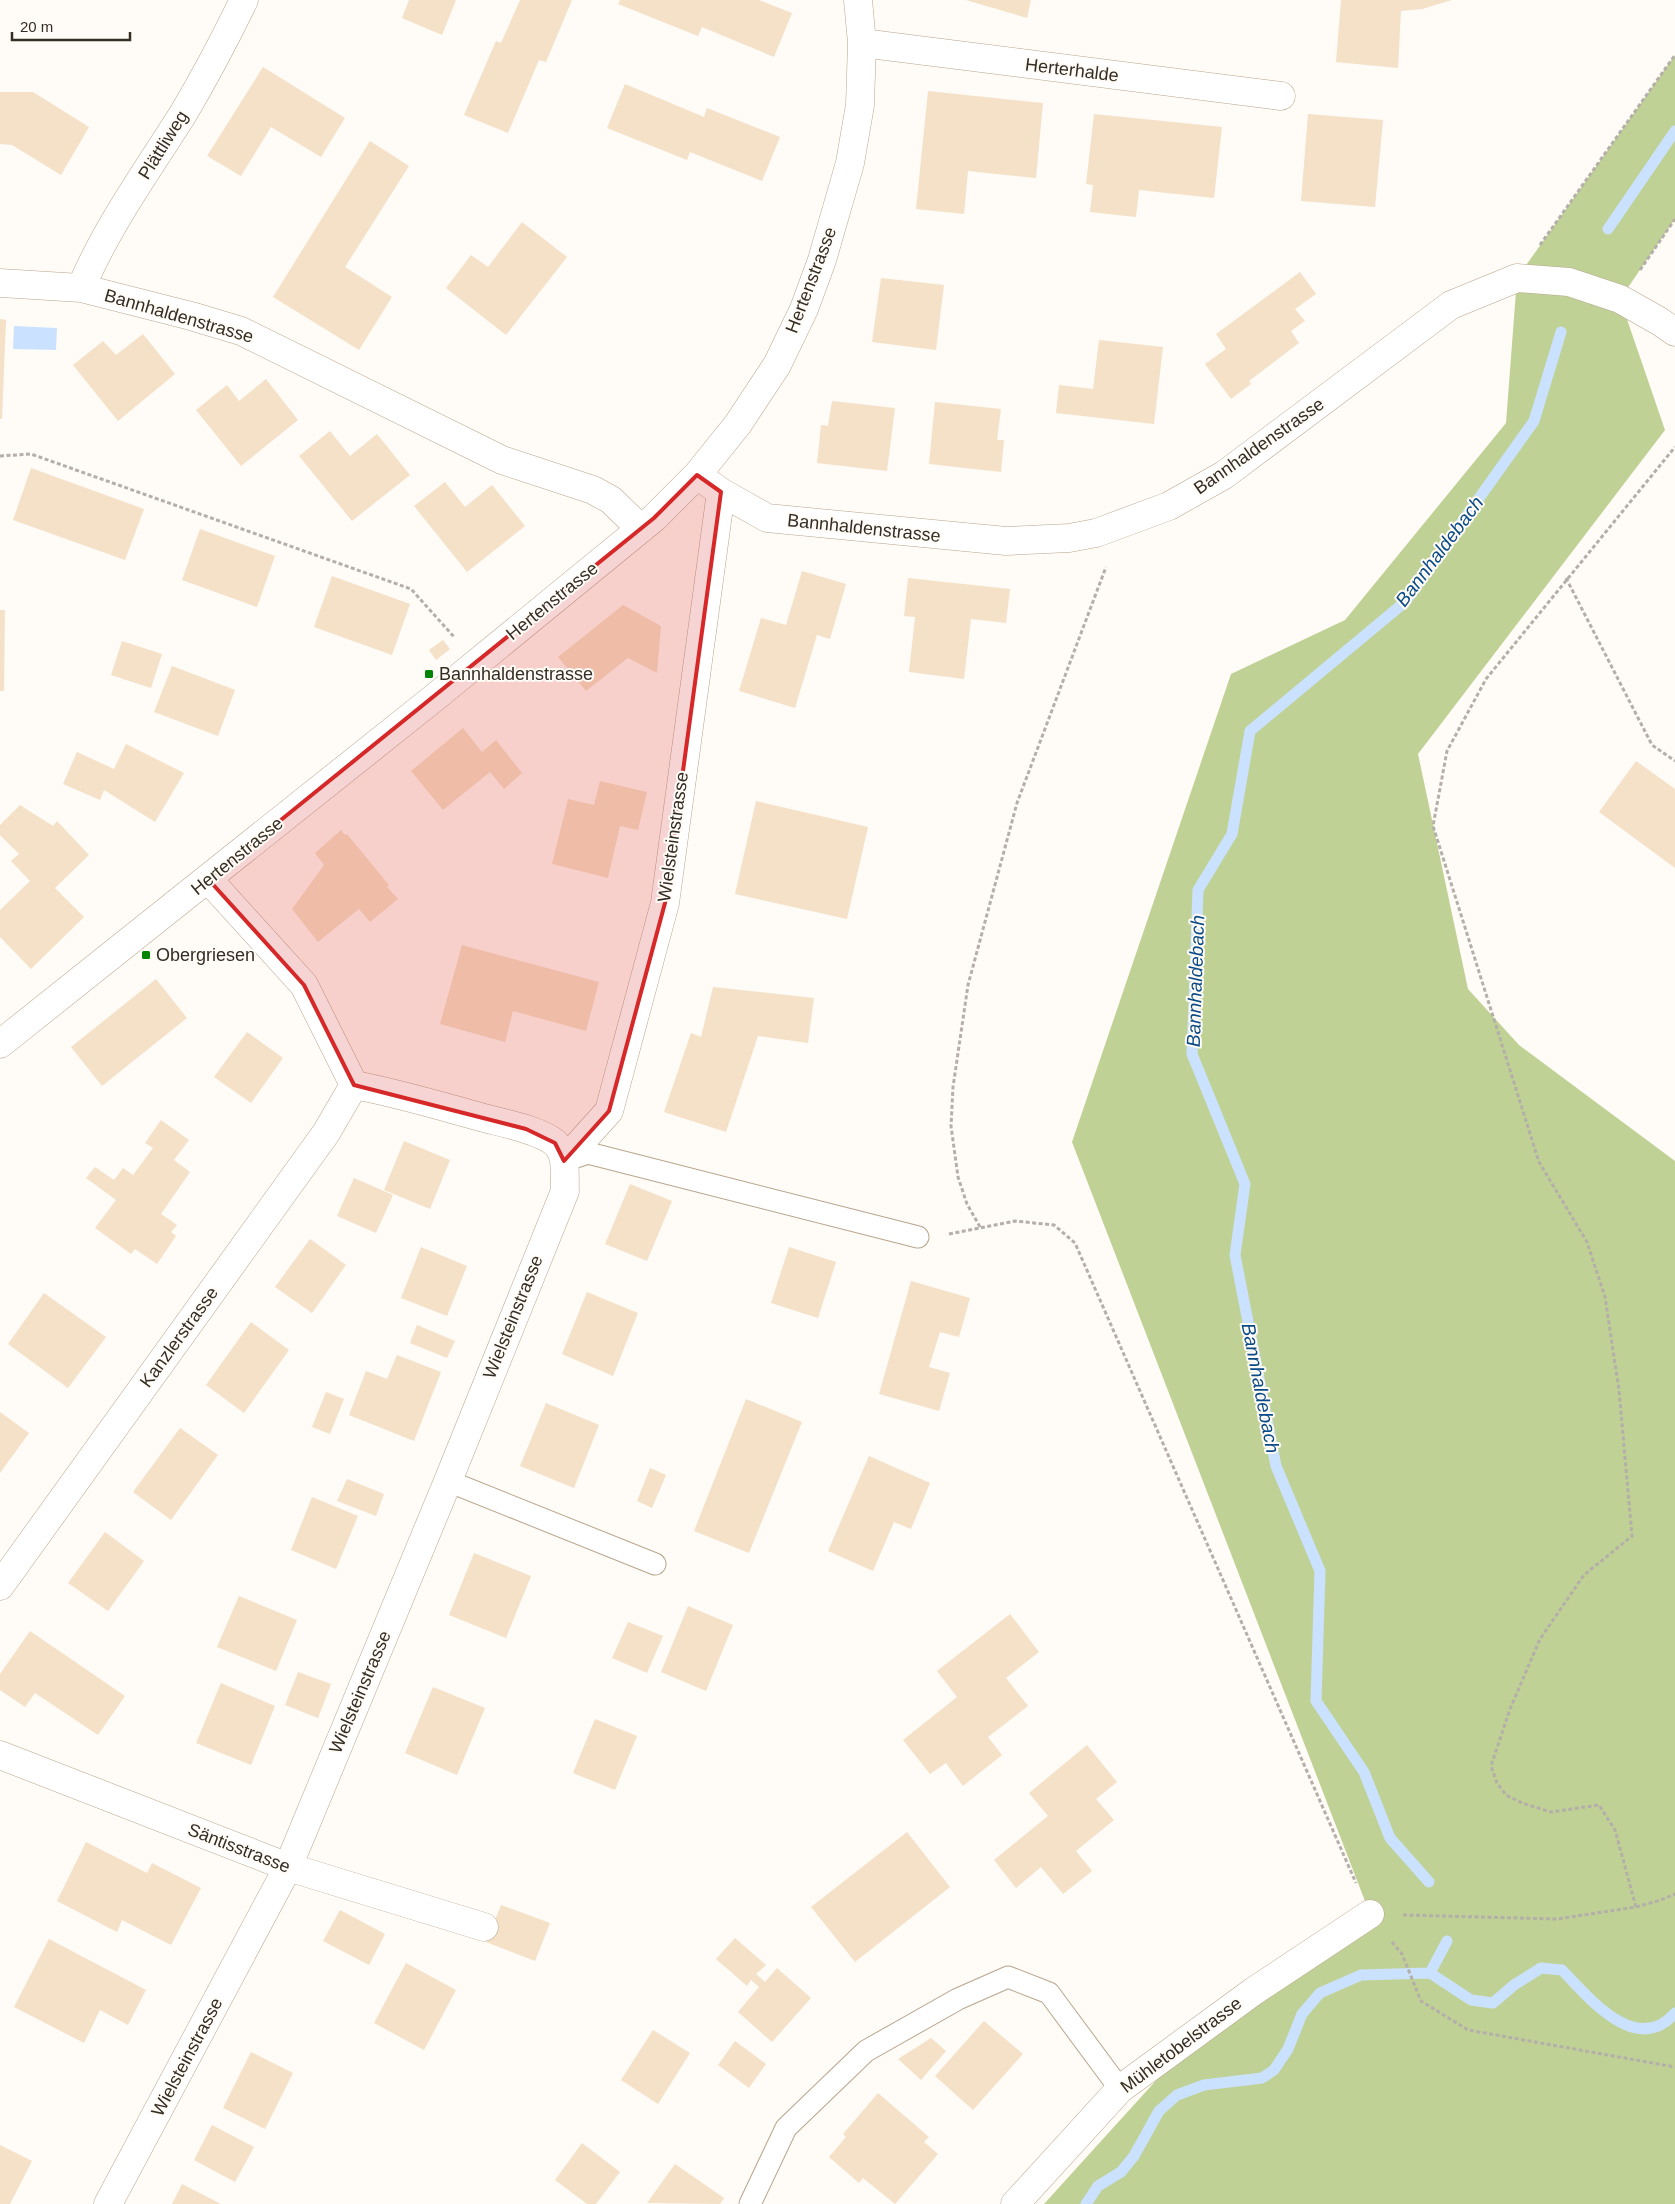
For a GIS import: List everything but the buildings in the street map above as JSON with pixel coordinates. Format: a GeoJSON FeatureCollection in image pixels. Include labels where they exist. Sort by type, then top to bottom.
{"type":"FeatureCollection","features":[{"type":"Feature","properties":{"kind":"street","name":"Plättliweg"},"geometry":{"type":"LineString","coordinates":[[81,288],[96,253],[214,60],[244,0]]}},
{"type":"Feature","properties":{"kind":"street","name":"Hertenstrasse"},"geometry":{"type":"LineString","coordinates":[[0,1044],[477,663],[641,529],[697,475],[738,424],[772,372],[804,309],[822,260],[850,163],[860,105],[862,43],[858,0]]}},
{"type":"Feature","properties":{"kind":"street","name":"Herterhalde"},"geometry":{"type":"LineString","coordinates":[[862,43],[1281,96]]}},
{"type":"Feature","properties":{"kind":"street","name":"Bannhaldenstrasse"},"geometry":{"type":"LineString","coordinates":[[697,475],[721,492],[766,518],[1006,541],[1069,538],[1096,533],[1169,506],[1224,475],[1451,305],[1517,278],[1568,282],[1620,299],[1675,332]]}},
{"type":"Feature","properties":{"kind":"street","name":"Bannhaldenstrasse"},"geometry":{"type":"LineString","coordinates":[[0,282],[81,288],[191,316],[241,331],[502,460],[593,490],[611,500],[641,529]]}},
{"type":"Feature","properties":{"kind":"street","name":"Wielsteinstrasse"},"geometry":{"type":"LineString","coordinates":[[108,2204],[288,1867],[448,1481],[565,1191],[564,1161],[609,1111],[665,903],[721,492]]}},
{"type":"Feature","properties":{"kind":"street"},"geometry":{"type":"LineString","coordinates":[[208,879],[304,985],[354,1085],[386,1091],[526,1129],[555,1143],[561,1150],[564,1161]]}},
{"type":"Feature","properties":{"kind":"street","name":"Kanzlerstrasse"},"geometry":{"type":"LineString","coordinates":[[0,1586],[326,1133],[354,1085]]}},
{"type":"Feature","properties":{"kind":"street","name":"Säntisstrasse"},"geometry":{"type":"LineString","coordinates":[[0,1755],[288,1867],[484,1927]]}},
{"type":"Feature","properties":{"kind":"street","name":"Mühletobelstrasse"},"geometry":{"type":"LineString","coordinates":[[1015,2204],[1120,2089],[1254,1991],[1370,1914]]}},
{"type":"Feature","properties":{"kind":"lane"},"geometry":{"type":"LineString","coordinates":[[564,1161],[588,1153],[918,1238]]}},
{"type":"Feature","properties":{"kind":"lane"},"geometry":{"type":"LineString","coordinates":[[448,1481],[655,1564]]}},
{"type":"Feature","properties":{"kind":"lane"},"geometry":{"type":"LineString","coordinates":[[750,2204],[786,2128],[866,2051],[958,1999],[1008,1977],[1049,1993],[1120,2089]]}},
{"type":"Feature","properties":{"kind":"path"},"geometry":{"type":"LineString","coordinates":[[1517,278],[1675,55]]}},
{"type":"Feature","properties":{"kind":"path"},"geometry":{"type":"LineString","coordinates":[[1620,299],[1675,219]]}},
{"type":"Feature","properties":{"kind":"path"},"geometry":{"type":"LineString","coordinates":[[1636,1906],[1615,1830],[1599,1805],[1551,1812],[1522,1803],[1506,1796],[1497,1783],[1491,1766],[1510,1709],[1540,1639],[1584,1575],[1632,1536],[1619,1390],[1605,1297],[1587,1242],[1539,1162],[1433,826],[1447,751],[1486,679],[1566,578],[1675,447]]}},
{"type":"Feature","properties":{"kind":"path"},"geometry":{"type":"LineString","coordinates":[[0,456],[31,454],[410,589],[477,663]]}},
{"type":"Feature","properties":{"kind":"path"},"geometry":{"type":"LineString","coordinates":[[1123,523],[1017,803],[968,985],[953,1087],[951,1126],[958,1177],[964,1195],[980,1227],[1015,1221],[1054,1225],[1075,1243],[1370,1914],[1495,1919],[1557,1919],[1636,1906],[1661,1900],[1675,1894]]}},
{"type":"Feature","properties":{"kind":"path"},"geometry":{"type":"LineString","coordinates":[[1566,578],[1652,745],[1675,762]]}},
{"type":"Feature","properties":{"kind":"path"},"geometry":{"type":"LineString","coordinates":[[1402,1954],[1421,2001],[1468,2030],[1675,2067]]}},
{"type":"Feature","properties":{"kind":"highlighted area"},"geometry":{"type":"Polygon","coordinates":[[[697,475],[721,492],[665,903],[609,1111],[564,1161],[555,1143],[526,1129],[354,1085],[304,985],[208,879],[654,518],[697,475]]]}},
{"type":"Feature","properties":{"kind":"green space"},"geometry":{"type":"Polygon","coordinates":[[[1675,55],[1675,219],[1620,299],[1665,430],[1418,754],[1468,989],[1519,1045],[1675,1161],[1675,2204],[1044,2204],[1161,2075],[1370,1914],[1072,1142],[1231,674],[1345,620],[1506,423],[1517,278],[1675,55]]]}},
{"type":"Feature","properties":{"kind":"water"},"geometry":{"type":"Polygon","coordinates":[[[14,326],[57,328],[56,350],[13,349],[14,326]]]}},
{"type":"Feature","properties":{"kind":"waterway","name":"Bannhaldebach"},"geometry":{"type":"LineString","coordinates":[[1608,229],[1675,131]]}},
{"type":"Feature","properties":{"kind":"waterway","name":"Bannhaldebach"},"geometry":{"type":"LineString","coordinates":[[1429,1882],[1390,1838],[1364,1772],[1316,1701],[1320,1571],[1276,1466],[1235,1255],[1245,1184],[1192,1054],[1198,890],[1232,834],[1250,731],[1405,602],[1534,421],[1561,332]]}},
{"type":"Feature","properties":{"kind":"waterway","name":"Bannhaldebach"},"geometry":{"type":"LineString","coordinates":[[1430,1973],[1447,1941]]}},
{"type":"Feature","properties":{"kind":"waterway"},"geometry":{"type":"LineString","coordinates":[[1430,1973],[1471,2000],[1493,2003],[1514,1985],[1541,1968],[1562,1970],[1600,2008],[1630,2026],[1645,2029],[1660,2025],[1675,2013]]}},
{"type":"Feature","properties":{"kind":"waterway"},"geometry":{"type":"LineString","coordinates":[[1086,2204],[1098,2186],[1121,2172],[1134,2156],[1159,2111],[1177,2095],[1204,2085],[1262,2078],[1274,2070],[1288,2049],[1302,2014],[1320,1993],[1361,1975],[1430,1973]]}},
{"type":"Feature","properties":{"kind":"place","name":"Bannhaldenstrasse"},"geometry":{"type":"Point","coordinates":[429,674]}},
{"type":"Feature","properties":{"kind":"place","name":"Obergriesen"},"geometry":{"type":"Point","coordinates":[146,955]}}]}
